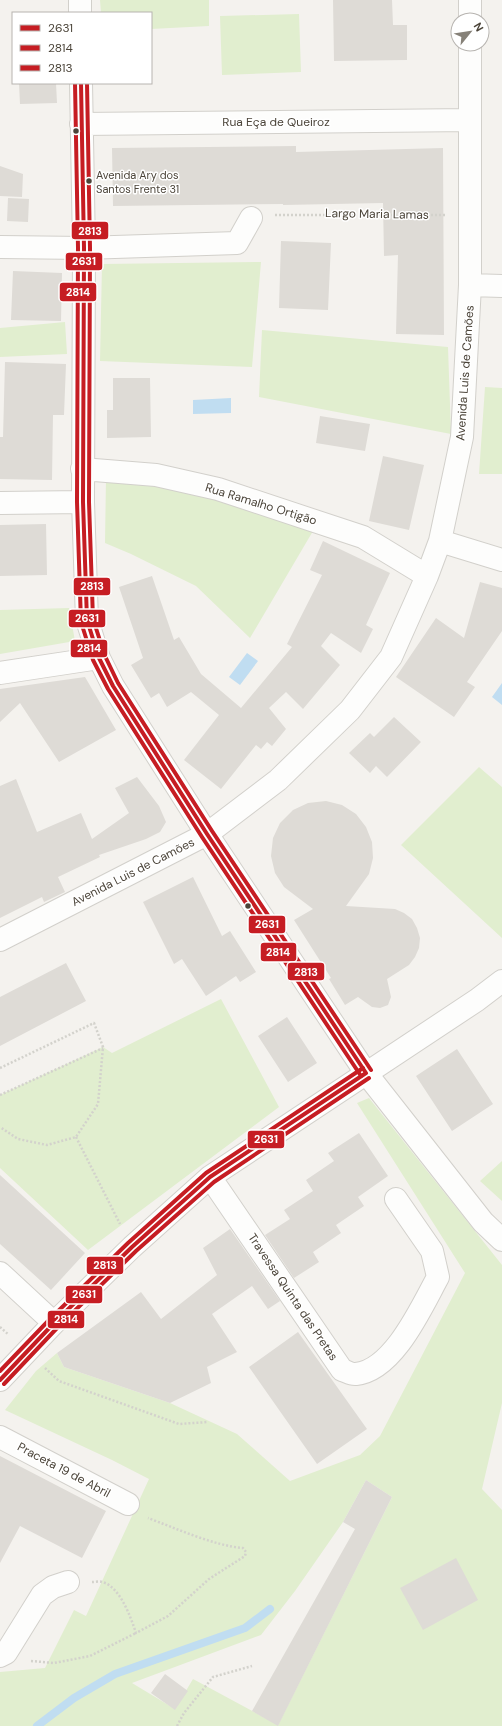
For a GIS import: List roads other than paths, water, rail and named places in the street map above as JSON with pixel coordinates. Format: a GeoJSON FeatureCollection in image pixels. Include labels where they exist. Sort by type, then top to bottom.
{"type":"FeatureCollection","features":[{"type":"Feature","properties":{"kind":"street"},"geometry":{"type":"LineString","coordinates":[[80,0],[80,12]]}},
{"type":"Feature","properties":{"kind":"street"},"geometry":{"type":"LineString","coordinates":[[470,0],[470,12]]}},
{"type":"Feature","properties":{"kind":"street","name":"Avenida Luis de Camões"},"geometry":{"type":"LineString","coordinates":[[0,940],[207,834],[278,780],[350,710],[391,657],[428,576],[440,541],[462,437],[470,285],[470,52]]}},
{"type":"Feature","properties":{"kind":"street"},"geometry":{"type":"LineString","coordinates":[[81,84],[84,248],[83,502],[87,620],[99,658],[113,686],[207,834],[366,1073],[483,1222],[502,1240]]}},
{"type":"Feature","properties":{"kind":"street","name":"Rua Eça de Queiroz"},"geometry":{"type":"LineString","coordinates":[[82,124],[470,120]]}},
{"type":"Feature","properties":{"kind":"street"},"geometry":{"type":"LineString","coordinates":[[0,248],[84,248],[237,243],[251,218]]}},
{"type":"Feature","properties":{"kind":"street"},"geometry":{"type":"LineString","coordinates":[[470,285],[502,286]]}},
{"type":"Feature","properties":{"kind":"street","name":"Rua Ramalho Ortigão"},"geometry":{"type":"LineString","coordinates":[[82,469],[156,475],[218,489],[363,537],[428,576]]}},
{"type":"Feature","properties":{"kind":"street"},"geometry":{"type":"LineString","coordinates":[[0,503],[83,502]]}},
{"type":"Feature","properties":{"kind":"street"},"geometry":{"type":"LineString","coordinates":[[440,541],[502,560]]}},
{"type":"Feature","properties":{"kind":"street"},"geometry":{"type":"LineString","coordinates":[[0,673],[99,658]]}},
{"type":"Feature","properties":{"kind":"street"},"geometry":{"type":"LineString","coordinates":[[0,1380],[26,1351],[132,1247],[210,1177],[502,982]]}},
{"type":"Feature","properties":{"kind":"street","name":"Travessa Quinta das Pretas"},"geometry":{"type":"LineString","coordinates":[[210,1177],[342,1370],[355,1375],[369,1371],[393,1352],[415,1320],[438,1277],[432,1251],[396,1199]]}},
{"type":"Feature","properties":{"kind":"street"},"geometry":{"type":"LineString","coordinates":[[0,1273],[54,1323]]}},
{"type":"Feature","properties":{"kind":"street","name":"Praceta 19 de Abril"},"geometry":{"type":"LineString","coordinates":[[0,1437],[128,1504]]}},
{"type":"Feature","properties":{"kind":"street"},"geometry":{"type":"LineString","coordinates":[[0,1656],[6,1653],[42,1595],[53,1587],[68,1582]]}},
{"type":"Feature","properties":{"kind":"water"},"geometry":{"type":"Polygon","coordinates":[[[231,398],[231,413],[193,414],[193,400],[231,398]]]}},
{"type":"Feature","properties":{"kind":"water"},"geometry":{"type":"Polygon","coordinates":[[[247,653],[258,661],[240,685],[229,677],[247,653]]]}},
{"type":"Feature","properties":{"kind":"water"},"geometry":{"type":"Polygon","coordinates":[[[502,683],[502,705],[492,697],[502,683]]]}},
{"type":"Feature","properties":{"kind":"waterway"},"geometry":{"type":"LineString","coordinates":[[37,1726],[74,1698],[115,1674],[245,1628],[270,1609]]}},
{"type":"Feature","properties":{"kind":"place","name":"Avenida Ary dos Santos Frente 31"},"geometry":{"type":"Point","coordinates":[89,181]}}]}
